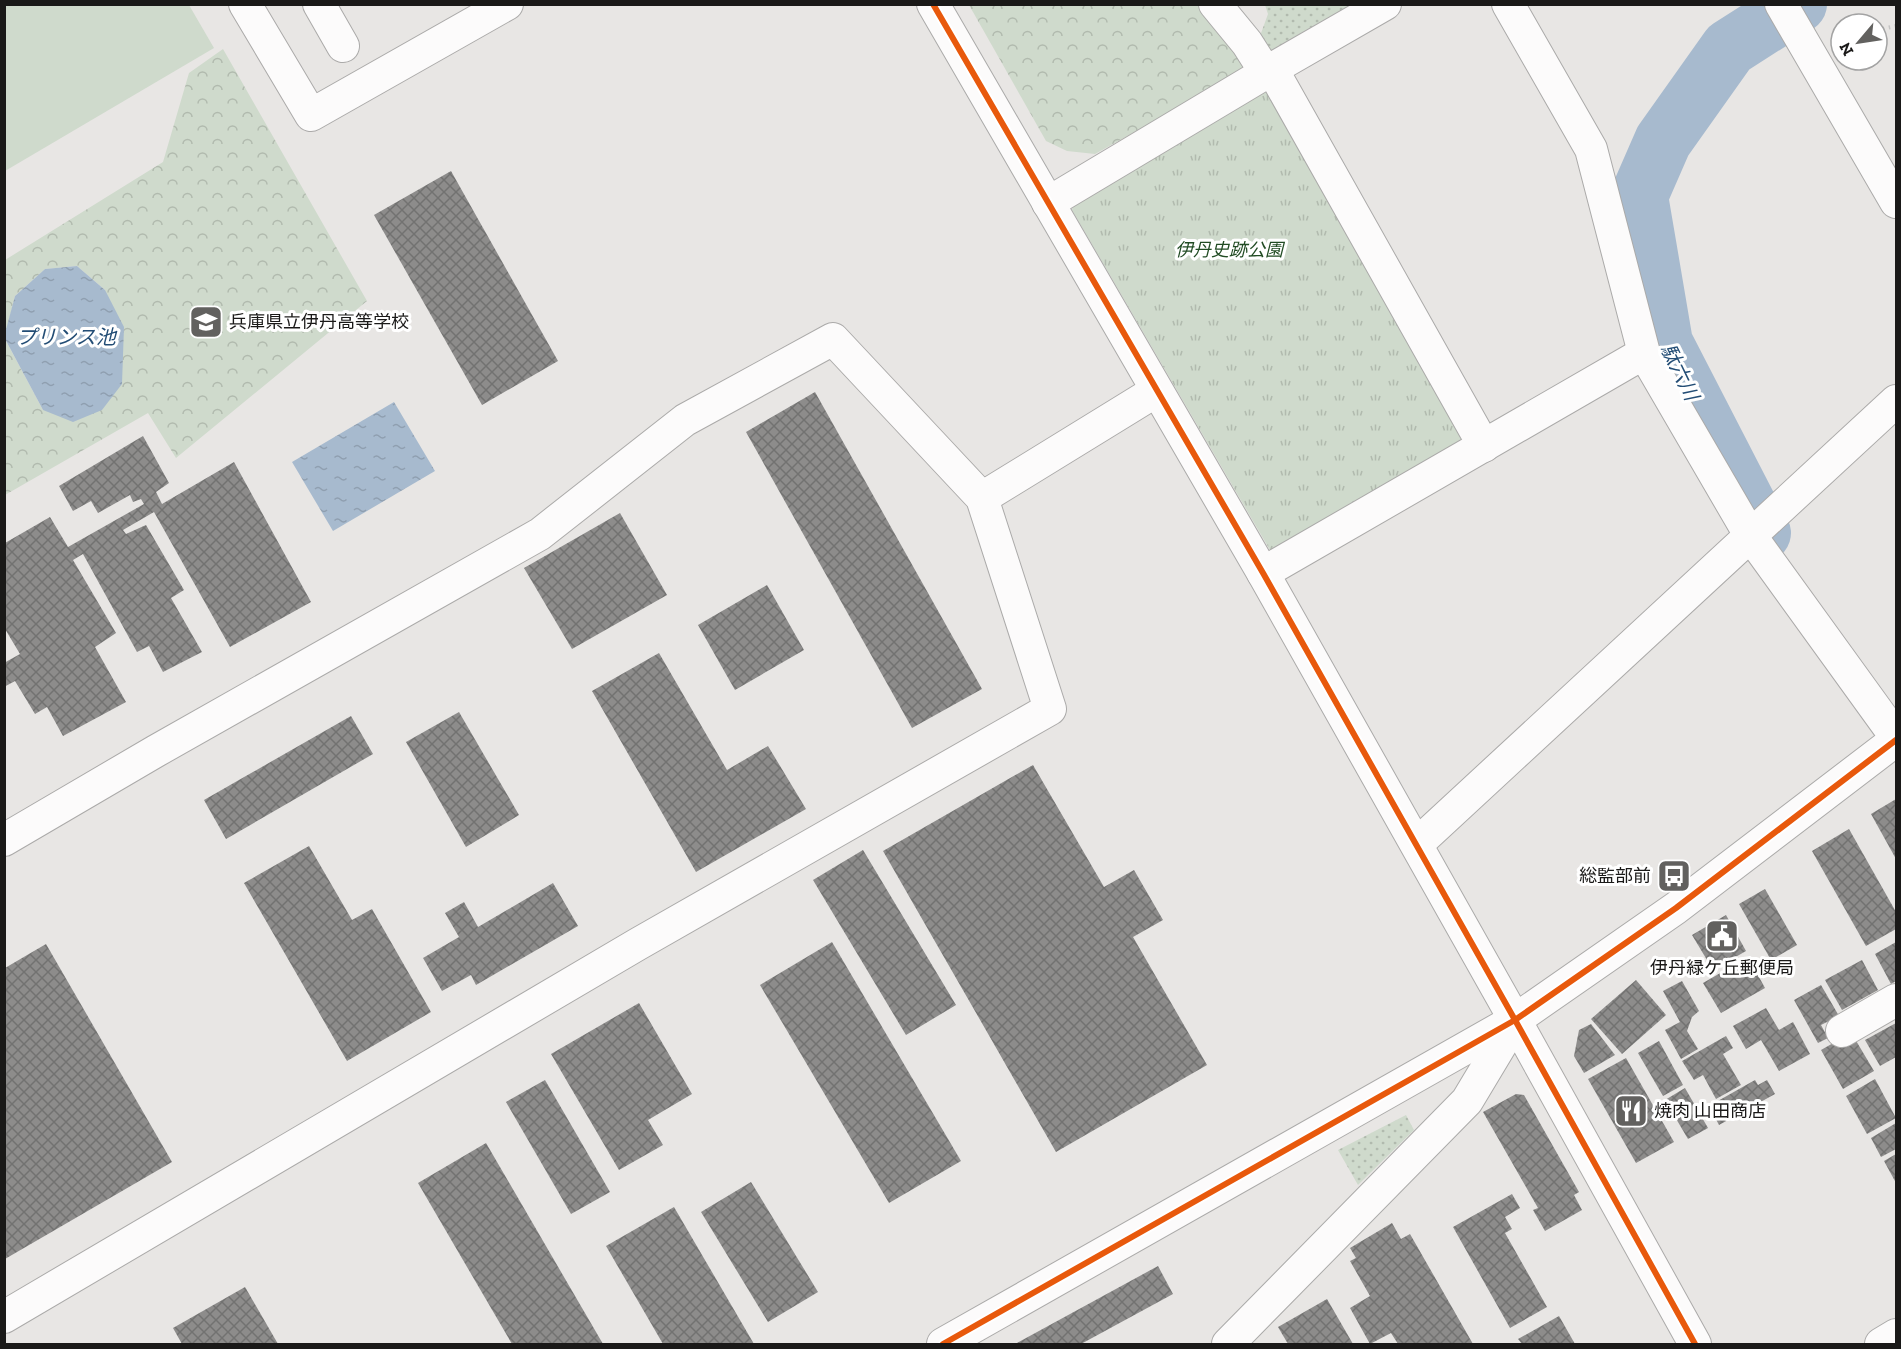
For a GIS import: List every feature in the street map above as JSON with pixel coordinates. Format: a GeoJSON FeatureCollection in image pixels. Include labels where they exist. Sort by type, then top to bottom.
{"type":"FeatureCollection","features":[{"type":"Feature","properties":{"kind":"street"},"geometry":{"type":"LineString","coordinates":[[245,4],[311,115],[507,4]]}},
{"type":"Feature","properties":{"kind":"street"},"geometry":{"type":"LineString","coordinates":[[319,4],[343,46]]}},
{"type":"Feature","properties":{"kind":"street"},"geometry":{"type":"LineString","coordinates":[[933,4],[1263,573],[1417,844],[1695,1344]]}},
{"type":"Feature","properties":{"kind":"street"},"geometry":{"type":"LineString","coordinates":[[1215,4],[1269,71],[1484,446]]}},
{"type":"Feature","properties":{"kind":"street"},"geometry":{"type":"LineString","coordinates":[[1048,203],[1385,4]]}},
{"type":"Feature","properties":{"kind":"street"},"geometry":{"type":"LineString","coordinates":[[943,1344],[1515,1020],[1676,908],[1896,738],[1750,535],[1644,353],[1591,150],[1508,4]]}},
{"type":"Feature","properties":{"kind":"street"},"geometry":{"type":"LineString","coordinates":[[1781,4],[1896,202]]}},
{"type":"Feature","properties":{"kind":"street"},"geometry":{"type":"LineString","coordinates":[[4,840],[166,745],[540,534],[685,420],[832,339],[982,498],[1050,709],[638,944],[4,1317]]}},
{"type":"Feature","properties":{"kind":"street"},"geometry":{"type":"LineString","coordinates":[[1263,573],[1644,353]]}},
{"type":"Feature","properties":{"kind":"street"},"geometry":{"type":"LineString","coordinates":[[982,498],[1156,392]]}},
{"type":"Feature","properties":{"kind":"street"},"geometry":{"type":"LineString","coordinates":[[1417,844],[1896,402]]}},
{"type":"Feature","properties":{"kind":"street"},"geometry":{"type":"LineString","coordinates":[[1842,1031],[1896,1000]]}},
{"type":"Feature","properties":{"kind":"street"},"geometry":{"type":"LineString","coordinates":[[1228,1344],[1467,1101],[1515,1020]]}},
{"type":"Feature","properties":{"kind":"street"},"geometry":{"type":"LineString","coordinates":[[1881,1344],[1896,1335]]}},
{"type":"Feature","properties":{"kind":"green space"},"geometry":{"type":"Polygon","coordinates":[[[4,5],[189,5],[214,48],[5,171],[4,5]]]}},
{"type":"Feature","properties":{"kind":"green space"},"geometry":{"type":"Polygon","coordinates":[[[969,5],[1199,5],[1248,69],[1095,154],[1067,151],[1046,141],[969,5]]]}},
{"type":"Feature","properties":{"kind":"green space"},"geometry":{"type":"Polygon","coordinates":[[[1265,5],[1350,5],[1270,51],[1260,36],[1268,14],[1265,5]]]}},
{"type":"Feature","properties":{"kind":"green space"},"geometry":{"type":"Polygon","coordinates":[[[223,49],[367,301],[176,458],[148,413],[5,495],[5,339],[43,410],[105,290],[77,266],[45,269],[15,296],[5,337],[5,260],[163,162],[189,73],[223,49]]]}},
{"type":"Feature","properties":{"kind":"green space","name":"伊丹史跡公園"},"geometry":{"type":"Polygon","coordinates":[[[1268,82],[1466,436],[1464,449],[1274,557],[1072,210],[1076,194],[1268,82]]]}},
{"type":"Feature","properties":{"kind":"green space"},"geometry":{"type":"Polygon","coordinates":[[[1406,1115],[1414,1130],[1358,1185],[1338,1150],[1406,1115]]]}},
{"type":"Feature","properties":{"kind":"water","name":"プリンス池"},"geometry":{"type":"Polygon","coordinates":[[[77,266],[105,290],[124,327],[122,384],[102,410],[73,422],[43,410],[4,337],[15,296],[45,269],[77,266]]]}},
{"type":"Feature","properties":{"kind":"water"},"geometry":{"type":"Polygon","coordinates":[[[394,402],[435,471],[333,531],[292,462],[394,402]]]}},
{"type":"Feature","properties":{"kind":"building"},"geometry":{"type":"Polygon","coordinates":[[[451,171],[558,361],[482,405],[374,215],[451,171]]]}},
{"type":"Feature","properties":{"kind":"building"},"geometry":{"type":"Polygon","coordinates":[[[815,392],[982,689],[912,728],[746,432],[815,392]]]}},
{"type":"Feature","properties":{"kind":"building"},"geometry":{"type":"Polygon","coordinates":[[[143,436],[169,483],[156,492],[162,504],[234,462],[311,602],[230,647],[154,512],[123,530],[126,534],[146,525],[184,590],[171,598],[202,652],[163,672],[149,646],[137,652],[83,554],[73,560],[116,633],[95,647],[126,702],[63,736],[47,707],[35,714],[15,681],[4,687],[4,663],[20,654],[5,629],[5,543],[50,517],[68,547],[144,504],[141,499],[133,502],[130,495],[98,513],[91,501],[73,511],[59,486],[143,436]]]}},
{"type":"Feature","properties":{"kind":"building"},"geometry":{"type":"Polygon","coordinates":[[[620,513],[667,595],[572,649],[524,568],[620,513]]]}},
{"type":"Feature","properties":{"kind":"building"},"geometry":{"type":"Polygon","coordinates":[[[767,585],[804,650],[735,690],[698,625],[767,585]]]}},
{"type":"Feature","properties":{"kind":"building"},"geometry":{"type":"Polygon","coordinates":[[[659,653],[727,770],[768,746],[806,809],[696,872],[592,691],[659,653]]]}},
{"type":"Feature","properties":{"kind":"building"},"geometry":{"type":"Polygon","coordinates":[[[459,712],[519,815],[466,847],[406,742],[459,712]]]}},
{"type":"Feature","properties":{"kind":"building"},"geometry":{"type":"Polygon","coordinates":[[[351,716],[373,754],[226,839],[204,800],[351,716]]]}},
{"type":"Feature","properties":{"kind":"building"},"geometry":{"type":"Polygon","coordinates":[[[1033,765],[1104,887],[1134,870],[1163,920],[1133,937],[1207,1065],[1056,1152],[883,851],[1033,765]]]}},
{"type":"Feature","properties":{"kind":"building"},"geometry":{"type":"Polygon","coordinates":[[[1896,799],[1896,859],[1871,814],[1896,799]]]}},
{"type":"Feature","properties":{"kind":"building"},"geometry":{"type":"Polygon","coordinates":[[[1849,829],[1896,912],[1896,929],[1866,946],[1812,851],[1849,829]]]}},
{"type":"Feature","properties":{"kind":"building"},"geometry":{"type":"Polygon","coordinates":[[[309,846],[352,920],[372,909],[431,1012],[347,1061],[244,883],[309,846]]]}},
{"type":"Feature","properties":{"kind":"building"},"geometry":{"type":"Polygon","coordinates":[[[863,850],[956,1005],[906,1035],[813,880],[863,850]]]}},
{"type":"Feature","properties":{"kind":"building"},"geometry":{"type":"Polygon","coordinates":[[[553,883],[578,926],[476,985],[471,975],[442,991],[423,958],[459,937],[445,913],[464,902],[478,927],[553,883]]]}},
{"type":"Feature","properties":{"kind":"building"},"geometry":{"type":"Polygon","coordinates":[[[1765,889],[1797,945],[1771,960],[1739,904],[1765,889]]]}},
{"type":"Feature","properties":{"kind":"building"},"geometry":{"type":"Polygon","coordinates":[[[1726,915],[1746,951],[1713,970],[1692,935],[1726,915]]]}},
{"type":"Feature","properties":{"kind":"building"},"geometry":{"type":"Polygon","coordinates":[[[832,942],[961,1161],[889,1203],[760,985],[832,942]]]}},
{"type":"Feature","properties":{"kind":"building"},"geometry":{"type":"Polygon","coordinates":[[[1896,942],[1896,981],[1891,984],[1875,954],[1896,942]]]}},
{"type":"Feature","properties":{"kind":"building"},"geometry":{"type":"Polygon","coordinates":[[[46,944],[172,1162],[5,1259],[5,968],[46,944]]]}},
{"type":"Feature","properties":{"kind":"building"},"geometry":{"type":"Polygon","coordinates":[[[1748,957],[1765,988],[1721,1013],[1703,983],[1748,957]]]}},
{"type":"Feature","properties":{"kind":"building"},"geometry":{"type":"Polygon","coordinates":[[[1862,960],[1878,990],[1842,1010],[1825,980],[1862,960]]]}},
{"type":"Feature","properties":{"kind":"building"},"geometry":{"type":"Polygon","coordinates":[[[1636,980],[1666,1015],[1622,1054],[1591,1019],[1636,980]]]}},
{"type":"Feature","properties":{"kind":"building"},"geometry":{"type":"Polygon","coordinates":[[[1682,981],[1699,1011],[1692,1017],[1687,1031],[1698,1049],[1681,1059],[1665,1030],[1680,1022],[1663,991],[1682,981]]]}},
{"type":"Feature","properties":{"kind":"building"},"geometry":{"type":"Polygon","coordinates":[[[1821,985],[1839,1016],[1821,1025],[1828,1038],[1818,1043],[1794,1000],[1821,985]]]}},
{"type":"Feature","properties":{"kind":"building"},"geometry":{"type":"Polygon","coordinates":[[[639,1003],[692,1094],[648,1120],[663,1145],[619,1170],[551,1054],[639,1003]]]}},
{"type":"Feature","properties":{"kind":"building"},"geometry":{"type":"Polygon","coordinates":[[[1766,1008],[1779,1030],[1793,1022],[1810,1054],[1779,1071],[1761,1040],[1746,1049],[1733,1026],[1766,1008]]]}},
{"type":"Feature","properties":{"kind":"building"},"geometry":{"type":"Polygon","coordinates":[[[1896,1023],[1896,1057],[1880,1066],[1865,1040],[1896,1023]]]}},
{"type":"Feature","properties":{"kind":"building"},"geometry":{"type":"Polygon","coordinates":[[[1591,1024],[1615,1055],[1584,1073],[1574,1056],[1579,1030],[1591,1024]]]}},
{"type":"Feature","properties":{"kind":"building"},"geometry":{"type":"Polygon","coordinates":[[[1726,1036],[1733,1048],[1723,1054],[1741,1085],[1716,1099],[1703,1075],[1694,1080],[1682,1061],[1726,1036]]]}},
{"type":"Feature","properties":{"kind":"building"},"geometry":{"type":"Polygon","coordinates":[[[1855,1039],[1874,1071],[1843,1089],[1821,1050],[1835,1042],[1839,1048],[1855,1039]]]}},
{"type":"Feature","properties":{"kind":"building"},"geometry":{"type":"Polygon","coordinates":[[[1659,1041],[1683,1085],[1663,1096],[1638,1053],[1659,1041]]]}},
{"type":"Feature","properties":{"kind":"building","name":"焼肉 山田商店"},"geometry":{"type":"Polygon","coordinates":[[[1626,1058],[1674,1142],[1636,1163],[1588,1079],[1626,1058]]]}},
{"type":"Feature","properties":{"kind":"building"},"geometry":{"type":"Polygon","coordinates":[[[1875,1079],[1896,1118],[1867,1134],[1846,1096],[1875,1079]]]}},
{"type":"Feature","properties":{"kind":"building"},"geometry":{"type":"Polygon","coordinates":[[[545,1080],[610,1192],[571,1214],[506,1102],[545,1080]]]}},
{"type":"Feature","properties":{"kind":"building"},"geometry":{"type":"Polygon","coordinates":[[[1755,1080],[1758,1085],[1767,1080],[1775,1094],[1719,1125],[1709,1106],[1755,1080]]]}},
{"type":"Feature","properties":{"kind":"building"},"geometry":{"type":"Polygon","coordinates":[[[1685,1088],[1708,1128],[1688,1139],[1665,1100],[1685,1088]]]}},
{"type":"Feature","properties":{"kind":"building"},"geometry":{"type":"Polygon","coordinates":[[[1516,1094],[1524,1095],[1579,1192],[1574,1195],[1582,1210],[1545,1231],[1533,1210],[1538,1208],[1483,1112],[1516,1094]]]}},
{"type":"Feature","properties":{"kind":"building"},"geometry":{"type":"Polygon","coordinates":[[[1896,1123],[1896,1149],[1881,1157],[1871,1138],[1896,1123]]]}},
{"type":"Feature","properties":{"kind":"building"},"geometry":{"type":"Polygon","coordinates":[[[486,1143],[603,1344],[512,1344],[418,1183],[486,1143]]]}},
{"type":"Feature","properties":{"kind":"building"},"geometry":{"type":"Polygon","coordinates":[[[1896,1154],[1896,1183],[1884,1161],[1896,1154]]]}},
{"type":"Feature","properties":{"kind":"building"},"geometry":{"type":"Polygon","coordinates":[[[751,1182],[818,1292],[768,1322],[701,1212],[751,1182]]]}},
{"type":"Feature","properties":{"kind":"building"},"geometry":{"type":"Polygon","coordinates":[[[1512,1194],[1520,1208],[1505,1217],[1512,1229],[1505,1233],[1547,1307],[1510,1328],[1453,1227],[1512,1194]]]}},
{"type":"Feature","properties":{"kind":"building"},"geometry":{"type":"Polygon","coordinates":[[[674,1207],[754,1344],[663,1344],[606,1246],[674,1207]]]}},
{"type":"Feature","properties":{"kind":"building"},"geometry":{"type":"Polygon","coordinates":[[[1392,1223],[1401,1239],[1410,1234],[1473,1344],[1398,1344],[1391,1333],[1370,1344],[1350,1308],[1370,1296],[1350,1261],[1356,1258],[1350,1248],[1392,1223]]]}},
{"type":"Feature","properties":{"kind":"building"},"geometry":{"type":"Polygon","coordinates":[[[1158,1266],[1173,1294],[1081,1344],[1015,1344],[1158,1266]]]}},
{"type":"Feature","properties":{"kind":"building"},"geometry":{"type":"Polygon","coordinates":[[[245,1287],[278,1344],[182,1344],[173,1328],[245,1287]]]}},
{"type":"Feature","properties":{"kind":"building"},"geometry":{"type":"Polygon","coordinates":[[[1327,1299],[1353,1344],[1288,1344],[1278,1327],[1327,1299]]]}},
{"type":"Feature","properties":{"kind":"building"},"geometry":{"type":"Polygon","coordinates":[[[1559,1316],[1575,1344],[1522,1344],[1518,1339],[1559,1316]]]}},
{"type":"Feature","properties":{"kind":"waterway","name":"駄六川"},"geometry":{"type":"LineString","coordinates":[[1762,533],[1664,343],[1639,196],[1663,141],[1729,48],[1798,4]]}},
{"type":"Feature","properties":{"kind":"cycle path"},"geometry":{"type":"LineString","coordinates":[[933,4],[1263,573],[1695,1344]]}},
{"type":"Feature","properties":{"kind":"cycle path"},"geometry":{"type":"LineString","coordinates":[[943,1344],[1515,1020],[1676,908],[1896,740]]}},
{"type":"Feature","properties":{"kind":"place","name":"兵庫県立伊丹高等学校"},"geometry":{"type":"Point","coordinates":[206,322]}},
{"type":"Feature","properties":{"kind":"place","name":"総監部前"},"geometry":{"type":"Point","coordinates":[1674,876]}},
{"type":"Feature","properties":{"kind":"place","name":"伊丹緑ケ丘郵便局"},"geometry":{"type":"Point","coordinates":[1722,936]}},
{"type":"Feature","properties":{"kind":"place","name":"焼肉 山田商店"},"geometry":{"type":"Point","coordinates":[1631,1111]}}]}
